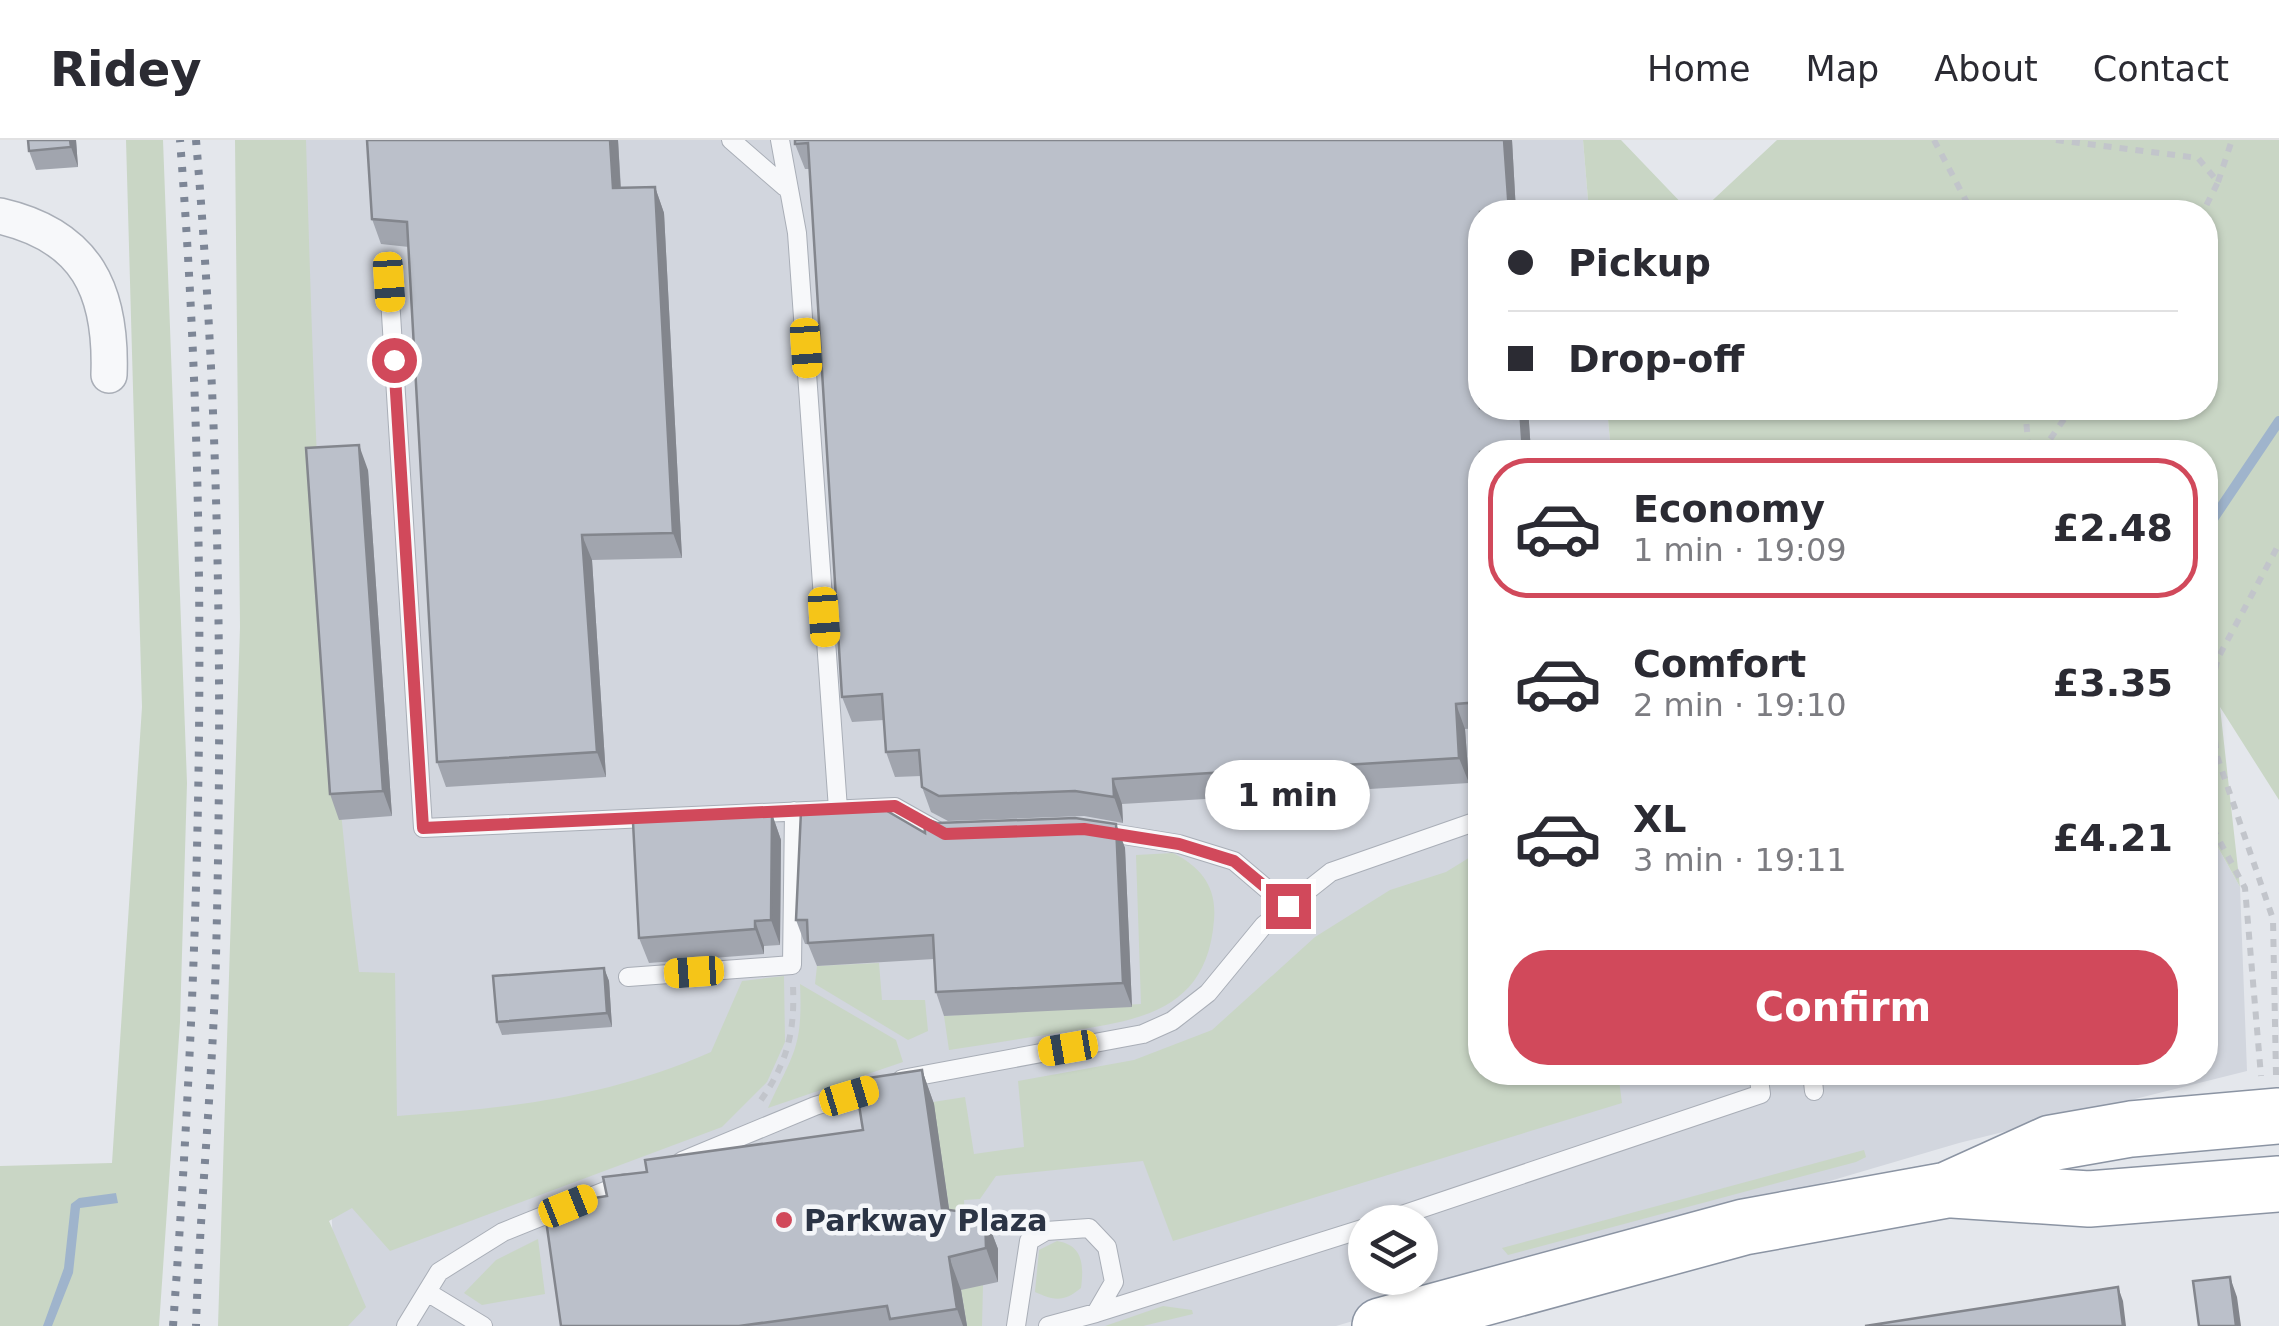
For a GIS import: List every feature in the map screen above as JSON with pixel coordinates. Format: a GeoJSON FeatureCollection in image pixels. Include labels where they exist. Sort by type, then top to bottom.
{"type":"FeatureCollection","features":[{"type":"Feature","properties":{"kind":"highway"},"geometry":{"type":"LineString","coordinates":[[1380,1326],[1744,1228],[1947,1190],[2051,1143],[2131,1129],[2275,1123]]}},
{"type":"Feature","properties":{"kind":"highway"},"geometry":{"type":"LineString","coordinates":[[1947,1190],[2089,1199],[2279,1184]]}},
{"type":"Feature","properties":{"kind":"street"},"geometry":{"type":"LineString","coordinates":[[0,216],[29,222],[72,248],[98,283],[111,329],[109,374]]}},
{"type":"Feature","properties":{"kind":"lane"},"geometry":{"type":"LineString","coordinates":[[732,140],[785,187]]}},
{"type":"Feature","properties":{"kind":"lane"},"geometry":{"type":"LineString","coordinates":[[780,140],[785,187],[797,233],[838,809]]}},
{"type":"Feature","properties":{"kind":"lane"},"geometry":{"type":"LineString","coordinates":[[389,282],[423,828],[895,806],[945,834],[965,834]]}},
{"type":"Feature","properties":{"kind":"lane"},"geometry":{"type":"LineString","coordinates":[[628,977],[792,965],[794,811]]}},
{"type":"Feature","properties":{"kind":"lane"},"geometry":{"type":"LineString","coordinates":[[406,1326],[439,1272],[503,1232],[815,1106],[917,1075],[1143,1034],[1172,1021],[1208,993],[1264,925],[1332,872],[1468,824]]}},
{"type":"Feature","properties":{"kind":"lane"},"geometry":{"type":"LineString","coordinates":[[1084,829],[1179,844],[1234,861],[1288,906]]}},
{"type":"Feature","properties":{"kind":"lane"},"geometry":{"type":"LineString","coordinates":[[1431,1205],[1761,1094],[1760,1085]]}},
{"type":"Feature","properties":{"kind":"lane"},"geometry":{"type":"LineString","coordinates":[[1016,1326],[1029,1241],[1046,1230],[1089,1228],[1107,1247],[1114,1282],[1096,1314]]}},
{"type":"Feature","properties":{"kind":"lane"},"geometry":{"type":"LineString","coordinates":[[1048,1326],[1348,1233]]}},
{"type":"Feature","properties":{"kind":"lane"},"geometry":{"type":"LineString","coordinates":[[426,1292],[484,1326]]}},
{"type":"Feature","properties":{"kind":"path"},"geometry":{"type":"LineString","coordinates":[[1934,140],[1966,200]]}},
{"type":"Feature","properties":{"kind":"path"},"geometry":{"type":"LineString","coordinates":[[2056,140],[2198,158],[2218,182]]}},
{"type":"Feature","properties":{"kind":"path"},"geometry":{"type":"LineString","coordinates":[[2209,200],[2232,140]]}},
{"type":"Feature","properties":{"kind":"path"},"geometry":{"type":"LineString","coordinates":[[2218,658],[2279,544]]}},
{"type":"Feature","properties":{"kind":"path"},"geometry":{"type":"LineString","coordinates":[[2218,759],[2273,919],[2275,1123]]}},
{"type":"Feature","properties":{"kind":"path"},"geometry":{"type":"LineString","coordinates":[[2218,838],[2245,888],[2275,1123]]}},
{"type":"Feature","properties":{"kind":"path"},"geometry":{"type":"LineString","coordinates":[[718,1147],[759,1103],[783,1069],[794,1024],[792,965]]}},
{"type":"Feature","properties":{"kind":"shaded area"},"geometry":{"type":"Polygon","coordinates":[[[278,140],[1583,140],[1588,200],[1468,200],[1468,420],[1608,420],[1610,440],[1468,440],[1468,1085],[2191,1085],[1959,1143],[1336,1326],[323,1326],[334,1264],[278,140]]]}},
{"type":"Feature","properties":{"kind":"shaded area"},"geometry":{"type":"Polygon","coordinates":[[[2218,847],[2240,887],[2247,1071],[2218,1078],[2218,847]]]}},
{"type":"Feature","properties":{"kind":"green space"},"geometry":{"type":"Polygon","coordinates":[[[126,140],[163,140],[187,783],[180,1022],[159,1326],[0,1326],[0,1166],[112,1163],[142,707],[126,140]]]}},
{"type":"Feature","properties":{"kind":"green space"},"geometry":{"type":"Polygon","coordinates":[[[235,140],[306,140],[317,453],[337,765],[359,972],[395,973],[397,1116],[557,1098],[672,1068],[711,1052],[742,981],[784,976],[785,1042],[767,1082],[722,1127],[390,1251],[352,1208],[329,1221],[366,1307],[348,1326],[218,1326],[240,627],[235,140]]]}},
{"type":"Feature","properties":{"kind":"green space"},"geometry":{"type":"Polygon","coordinates":[[[1583,140],[1621,140],[1678,200],[1588,200],[1583,140]]]}},
{"type":"Feature","properties":{"kind":"green space"},"geometry":{"type":"Polygon","coordinates":[[[1777,140],[2279,140],[2279,800],[2220,707],[2240,887],[2218,847],[2218,440],[1610,440],[1608,420],[2218,420],[2218,200],[1713,200],[1777,140]]]}},
{"type":"Feature","properties":{"kind":"green space"},"geometry":{"type":"Polygon","coordinates":[[[1173,853],[1205,879],[1214,908],[1209,951],[1198,975],[1183,993],[1143,1016],[1092,1028],[949,1050],[944,1016],[1141,1004],[1136,855],[1173,853]]]}},
{"type":"Feature","properties":{"kind":"green space"},"geometry":{"type":"Polygon","coordinates":[[[1468,858],[1468,1085],[1620,1085],[1622,1103],[1173,1241],[1143,1161],[996,1176],[980,1199],[964,1200],[966,1246],[955,1247],[933,1102],[965,1097],[974,1154],[1024,1147],[1018,1081],[1134,1060],[1212,1030],[1315,937],[1390,890],[1446,872],[1468,858]]]}},
{"type":"Feature","properties":{"kind":"green space"},"geometry":{"type":"Polygon","coordinates":[[[879,963],[882,1000],[925,1000],[928,1031],[908,1040],[815,984],[817,966],[879,963]]]}},
{"type":"Feature","properties":{"kind":"green space"},"geometry":{"type":"Polygon","coordinates":[[[800,984],[896,1040],[903,1062],[768,1108],[798,1037],[800,984]]]}},
{"type":"Feature","properties":{"kind":"green space"},"geometry":{"type":"Polygon","coordinates":[[[1864,1150],[1866,1157],[1856,1162],[1508,1255],[1502,1248],[1864,1150]]]}},
{"type":"Feature","properties":{"kind":"green space"},"geometry":{"type":"Polygon","coordinates":[[[538,1239],[545,1294],[482,1305],[464,1293],[496,1260],[538,1239]]]}},
{"type":"Feature","properties":{"kind":"green space"},"geometry":{"type":"Polygon","coordinates":[[[1057,1241],[1077,1252],[1082,1272],[1081,1288],[1059,1299],[1035,1292],[1039,1250],[1057,1241]]]}},
{"type":"Feature","properties":{"kind":"green space"},"geometry":{"type":"Polygon","coordinates":[[[983,1285],[982,1326],[967,1326],[961,1289],[983,1285]]]}},
{"type":"Feature","properties":{"kind":"green space"},"geometry":{"type":"Polygon","coordinates":[[[1163,1306],[1192,1310],[1193,1314],[1143,1326],[1105,1326],[1163,1306]]]}},
{"type":"Feature","properties":{"kind":"water"},"geometry":{"type":"Polygon","coordinates":[[[116,1193],[118,1203],[80,1208],[73,1273],[52,1326],[43,1326],[64,1268],[71,1204],[79,1198],[116,1193]]]}},
{"type":"Feature","properties":{"kind":"building"},"geometry":{"type":"Polygon","coordinates":[[[28,140],[70,140],[71,147],[29,151],[28,140]]]}},
{"type":"Feature","properties":{"kind":"building"},"geometry":{"type":"Polygon","coordinates":[[[367,140],[610,140],[613,188],[655,187],[673,533],[582,535],[597,752],[437,762],[407,222],[372,219],[367,140]]]}},
{"type":"Feature","properties":{"kind":"building"},"geometry":{"type":"Polygon","coordinates":[[[795,140],[1504,140],[1508,200],[1468,200],[1468,420],[1521,420],[1522,440],[1468,440],[1468,703],[1456,704],[1459,758],[1113,779],[1114,797],[1075,791],[939,796],[922,787],[919,750],[886,752],[882,694],[842,697],[808,143],[795,144],[795,140]]]}},
{"type":"Feature","properties":{"kind":"building"},"geometry":{"type":"Polygon","coordinates":[[[359,445],[383,791],[330,794],[306,448],[359,445]]]}},
{"type":"Feature","properties":{"kind":"building"},"geometry":{"type":"Polygon","coordinates":[[[882,808],[925,833],[924,818],[937,823],[1075,818],[1116,824],[1123,983],[936,992],[933,935],[808,943],[807,920],[796,920],[801,811],[882,808]]]}},
{"type":"Feature","properties":{"kind":"building"},"geometry":{"type":"Polygon","coordinates":[[[772,814],[771,920],[755,921],[755,929],[639,938],[633,822],[772,814]]]}},
{"type":"Feature","properties":{"kind":"building"},"geometry":{"type":"Polygon","coordinates":[[[604,968],[607,1013],[497,1022],[493,976],[604,968]]]}},
{"type":"Feature","properties":{"kind":"building","name":"Parkway Plaza"},"geometry":{"type":"Polygon","coordinates":[[[922,1070],[942,1209],[985,1215],[986,1248],[949,1257],[957,1309],[890,1319],[887,1306],[739,1326],[561,1326],[544,1206],[607,1196],[603,1177],[647,1172],[645,1160],[863,1130],[855,1080],[922,1070]]]}},
{"type":"Feature","properties":{"kind":"building"},"geometry":{"type":"Polygon","coordinates":[[[2230,1277],[2236,1326],[2199,1326],[2193,1281],[2230,1277]]]}},
{"type":"Feature","properties":{"kind":"building"},"geometry":{"type":"Polygon","coordinates":[[[2118,1287],[2123,1326],[1865,1326],[2118,1287]]]}},
{"type":"Feature","properties":{"kind":"waterway"},"geometry":{"type":"LineString","coordinates":[[2218,512],[2279,421]]}},
{"type":"Feature","properties":{"kind":"railway"},"geometry":{"type":"LineString","coordinates":[[173,1326],[191,1030],[199,733],[196,437],[180,140]]}},
{"type":"Feature","properties":{"kind":"railway"},"geometry":{"type":"LineString","coordinates":[[196,140],[214,445],[219,752],[214,1002],[196,1326]]}},
{"type":"Feature","properties":{"kind":"place","name":"Parkway Plaza"},"geometry":{"type":"Point","coordinates":[784,1220]}},
{"type":"Feature","properties":{"kind":"route"},"geometry":{"type":"LineString","coordinates":[[394,360],[423,828],[895,806],[945,834],[1084,829],[1179,844],[1234,861],[1288,906]]}}]}
